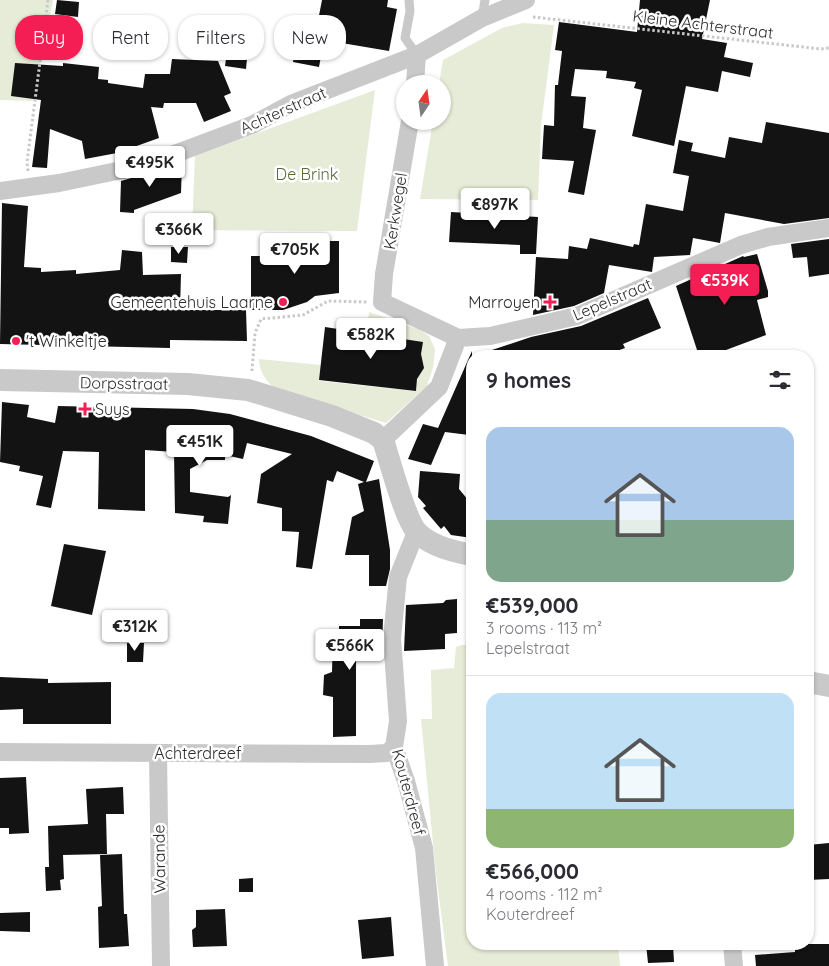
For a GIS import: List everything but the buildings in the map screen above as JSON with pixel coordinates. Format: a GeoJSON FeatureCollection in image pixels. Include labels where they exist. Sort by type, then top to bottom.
{"type":"FeatureCollection","features":[{"type":"Feature","properties":{"kind":"street","name":"Achterstraat"},"geometry":{"type":"LineString","coordinates":[[0,191],[59,183],[136,167],[252,125],[291,104],[417,54],[482,18],[502,8],[523,1]]}},
{"type":"Feature","properties":{"kind":"street"},"geometry":{"type":"LineString","coordinates":[[416,75],[417,54]]}},
{"type":"Feature","properties":{"kind":"street","name":"Kerkwegel"},"geometry":{"type":"LineString","coordinates":[[382,302],[384,274],[408,130]]}},
{"type":"Feature","properties":{"kind":"street","name":"Lepelstraat"},"geometry":{"type":"LineString","coordinates":[[458,338],[490,336],[577,316],[741,245],[768,237],[829,228]]}},
{"type":"Feature","properties":{"kind":"street"},"geometry":{"type":"LineString","coordinates":[[382,302],[458,338],[439,387],[383,440],[416,532],[446,550],[466,554]]}},
{"type":"Feature","properties":{"kind":"street","name":"Dorpsstraat"},"geometry":{"type":"LineString","coordinates":[[0,380],[188,384],[248,390],[332,416],[374,433],[383,440]]}},
{"type":"Feature","properties":{"kind":"street","name":"Kouterdreef"},"geometry":{"type":"LineString","coordinates":[[416,532],[398,577],[392,638],[398,721],[394,747],[406,781],[424,848],[435,966]]}},
{"type":"Feature","properties":{"kind":"street"},"geometry":{"type":"LineString","coordinates":[[814,683],[829,686]]}},
{"type":"Feature","properties":{"kind":"street","name":"Achterdreef"},"geometry":{"type":"LineString","coordinates":[[0,752],[369,754],[387,753],[394,747]]}},
{"type":"Feature","properties":{"kind":"street","name":"Warande"},"geometry":{"type":"LineString","coordinates":[[158,753],[161,966]]}},
{"type":"Feature","properties":{"kind":"street"},"geometry":{"type":"LineString","coordinates":[[733,950],[734,966]]}},
{"type":"Feature","properties":{"kind":"lane"},"geometry":{"type":"LineString","coordinates":[[409,0],[410,11],[405,38],[417,54]]}},
{"type":"Feature","properties":{"kind":"lane"},"geometry":{"type":"LineString","coordinates":[[482,18],[485,0]]}},
{"type":"Feature","properties":{"kind":"path"},"geometry":{"type":"LineString","coordinates":[[29,186],[27,162],[48,0]]}},
{"type":"Feature","properties":{"kind":"path","name":"Kleine Achterstraat"},"geometry":{"type":"LineString","coordinates":[[523,1],[533,17],[760,44],[821,50],[829,48]]}},
{"type":"Feature","properties":{"kind":"path"},"geometry":{"type":"LineString","coordinates":[[248,390],[251,379],[255,333],[261,319],[303,315],[328,301],[382,302]]}},
{"type":"Feature","properties":{"kind":"green space"},"geometry":{"type":"Polygon","coordinates":[[[0,0],[53,0],[50,15],[15,15],[15,60],[41,60],[33,101],[0,100],[0,0]]]}},
{"type":"Feature","properties":{"kind":"green space"},"geometry":{"type":"Polygon","coordinates":[[[523,23],[554,25],[541,125],[538,200],[420,199],[432,130],[451,130],[451,75],[440,75],[443,60],[502,28],[523,23]]]}},
{"type":"Feature","properties":{"kind":"green space","name":"De Brink"},"geometry":{"type":"Polygon","coordinates":[[[375,90],[357,231],[192,230],[195,156],[375,90]]]}},
{"type":"Feature","properties":{"kind":"green space"},"geometry":{"type":"Polygon","coordinates":[[[369,312],[418,329],[429,336],[435,349],[433,368],[427,386],[386,423],[277,390],[264,377],[259,359],[321,365],[319,381],[416,391],[418,373],[421,372],[370,334],[371,331],[367,328],[369,312]]]}},
{"type":"Feature","properties":{"kind":"green space"},"geometry":{"type":"Polygon","coordinates":[[[466,645],[466,950],[619,950],[620,966],[448,966],[436,874],[421,719],[432,719],[431,670],[454,668],[456,647],[466,645]]]}},
{"type":"Feature","properties":{"kind":"place","name":"Gemeentehuis Laarne"},"geometry":{"type":"Point","coordinates":[283,302]}},
{"type":"Feature","properties":{"kind":"place","name":"Marroyen"},"geometry":{"type":"Point","coordinates":[550,302]}},
{"type":"Feature","properties":{"kind":"place","name":"'t Winkeltje"},"geometry":{"type":"Point","coordinates":[16,341]}},
{"type":"Feature","properties":{"kind":"place","name":"Suys"},"geometry":{"type":"Point","coordinates":[85,409]}}]}
